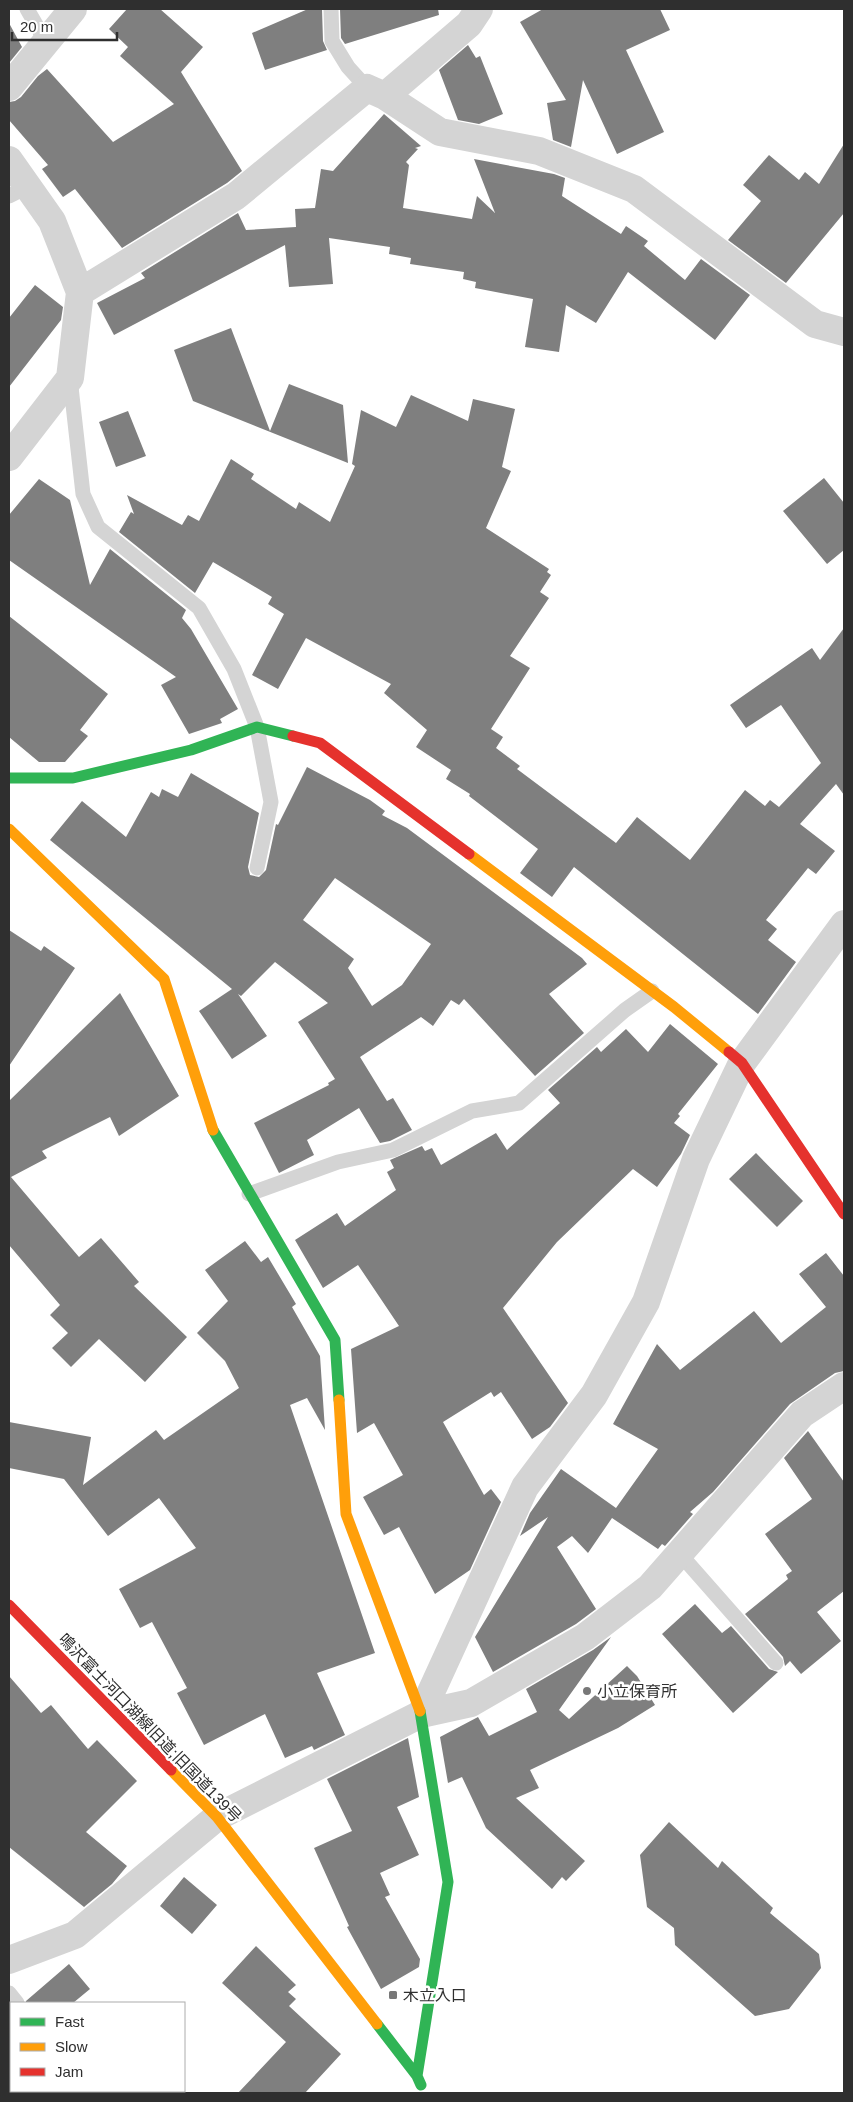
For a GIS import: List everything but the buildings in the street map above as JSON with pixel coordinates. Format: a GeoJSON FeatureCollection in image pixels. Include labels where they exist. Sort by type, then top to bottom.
{"type":"FeatureCollection","features":[{"type":"Feature","properties":{"kind":"street"},"geometry":{"type":"LineString","coordinates":[[9,87],[73,9]]}},
{"type":"Feature","properties":{"kind":"street"},"geometry":{"type":"LineString","coordinates":[[80,292],[236,196],[468,24],[479,9]]}},
{"type":"Feature","properties":{"kind":"street"},"geometry":{"type":"LineString","coordinates":[[376,92],[440,132],[539,151],[634,189],[815,324],[844,332]]}},
{"type":"Feature","properties":{"kind":"street"},"geometry":{"type":"LineString","coordinates":[[9,160],[18,191],[52,221],[80,292],[70,378],[9,456]]}},
{"type":"Feature","properties":{"kind":"street"},"geometry":{"type":"LineString","coordinates":[[9,778],[72,778],[191,750],[257,726],[320,744],[652,991],[742,1063],[844,1214]]}},
{"type":"Feature","properties":{"kind":"street"},"geometry":{"type":"LineString","coordinates":[[9,829],[164,979],[213,1131],[335,1340],[346,1514],[421,1714],[448,1882],[417,2076]]}},
{"type":"Feature","properties":{"kind":"street"},"geometry":{"type":"LineString","coordinates":[[421,1714],[525,1487],[594,1395],[646,1302],[696,1159],[742,1063],[844,924]]}},
{"type":"Feature","properties":{"kind":"street"},"geometry":{"type":"LineString","coordinates":[[9,1960],[76,1935],[217,1817],[421,1714],[471,1703],[585,1637],[650,1588],[802,1414],[844,1386]]}},
{"type":"Feature","properties":{"kind":"street","name":"鳴沢富士河口湖線旧道;旧国道139号"},"geometry":{"type":"LineString","coordinates":[[9,1605],[217,1817],[417,2076],[425,2093]]}},
{"type":"Feature","properties":{"kind":"lane"},"geometry":{"type":"LineString","coordinates":[[27,9],[46,42]]}},
{"type":"Feature","properties":{"kind":"lane"},"geometry":{"type":"LineString","coordinates":[[331,9],[332,41],[348,67],[376,92]]}},
{"type":"Feature","properties":{"kind":"lane"},"geometry":{"type":"LineString","coordinates":[[70,378],[83,494],[98,527],[200,608],[234,669],[257,726],[271,802],[257,868]]}},
{"type":"Feature","properties":{"kind":"lane"},"geometry":{"type":"LineString","coordinates":[[250,1194],[338,1162],[393,1150],[472,1111],[520,1103],[625,1010],[652,991]]}},
{"type":"Feature","properties":{"kind":"lane"},"geometry":{"type":"LineString","coordinates":[[680,1554],[776,1663]]}},
{"type":"Feature","properties":{"kind":"traffic: fast"},"geometry":{"type":"LineString","coordinates":[[9,778],[73,778],[191,750],[257,727],[293,736]]}},
{"type":"Feature","properties":{"kind":"traffic: fast"},"geometry":{"type":"LineString","coordinates":[[213,1130],[335,1340],[339,1400]]}},
{"type":"Feature","properties":{"kind":"traffic: fast"},"geometry":{"type":"LineString","coordinates":[[417,2076],[448,1882],[420,1711]]}},
{"type":"Feature","properties":{"kind":"traffic: fast"},"geometry":{"type":"LineString","coordinates":[[377,2024],[417,2076],[421,2085]]}},
{"type":"Feature","properties":{"kind":"traffic: slow"},"geometry":{"type":"LineString","coordinates":[[9,829],[164,979],[213,1130]]}},
{"type":"Feature","properties":{"kind":"traffic: slow"},"geometry":{"type":"LineString","coordinates":[[469,854],[674,1007],[729,1052]]}},
{"type":"Feature","properties":{"kind":"traffic: slow"},"geometry":{"type":"LineString","coordinates":[[339,1400],[346,1514],[420,1711]]}},
{"type":"Feature","properties":{"kind":"traffic: slow"},"geometry":{"type":"LineString","coordinates":[[171,1770],[217,1817],[377,2024]]}},
{"type":"Feature","properties":{"kind":"traffic: jam"},"geometry":{"type":"LineString","coordinates":[[293,736],[320,743],[469,854]]}},
{"type":"Feature","properties":{"kind":"traffic: jam"},"geometry":{"type":"LineString","coordinates":[[729,1052],[742,1063],[844,1214]]}},
{"type":"Feature","properties":{"kind":"traffic: jam"},"geometry":{"type":"LineString","coordinates":[[9,1605],[171,1770]]}},
{"type":"Feature","properties":{"kind":"place","name":"小立保育所"},"geometry":{"type":"Point","coordinates":[587,1691]}},
{"type":"Feature","properties":{"kind":"place","name":"木立入口"},"geometry":{"type":"Point","coordinates":[393,1995]}}]}
